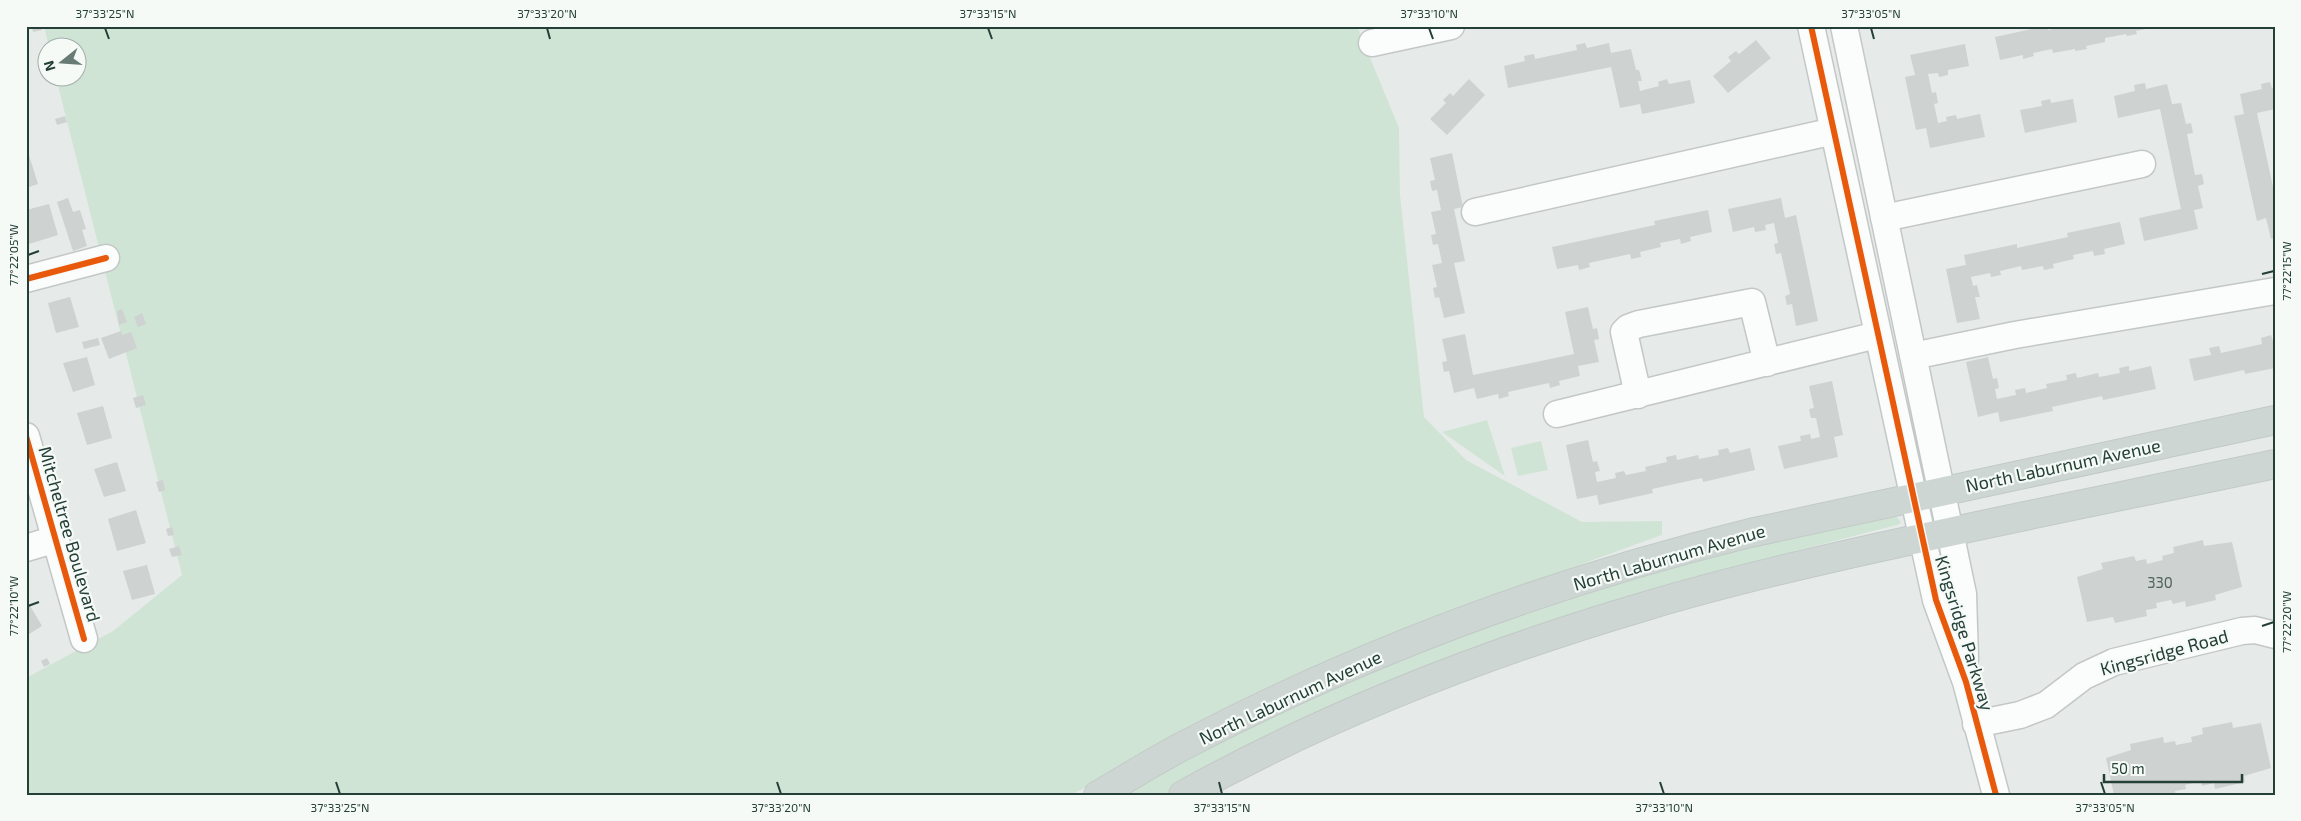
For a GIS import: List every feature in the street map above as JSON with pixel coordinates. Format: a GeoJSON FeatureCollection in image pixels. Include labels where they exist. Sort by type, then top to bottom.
{"type":"FeatureCollection","features":[{"type":"Feature","properties":{"kind":"main road","name":"North Laburnum Avenue"},"geometry":{"type":"LineString","coordinates":[[1098,795],[1183,746],[1254,711],[1348,668],[1476,616],[1530,597],[1678,550],[1912,497],[2275,420]]}},
{"type":"Feature","properties":{"kind":"main road"},"geometry":{"type":"LineString","coordinates":[[1183,795],[1289,740],[1377,702],[1578,626],[1686,594],[1922,538],[2275,464]]}},
{"type":"Feature","properties":{"kind":"street"},"geometry":{"type":"LineString","coordinates":[[1372,43],[1451,26]]}},
{"type":"Feature","properties":{"kind":"street","name":"Kingsridge Parkway"},"geometry":{"type":"LineString","coordinates":[[1811,26],[1912,497],[1936,600],[1966,682],[1996,795]]}},
{"type":"Feature","properties":{"kind":"street","name":"Kingsridge Parkway"},"geometry":{"type":"LineString","coordinates":[[1844,26],[1963,594],[1966,682]]}},
{"type":"Feature","properties":{"kind":"street"},"geometry":{"type":"LineString","coordinates":[[1475,212],[1834,131]]}},
{"type":"Feature","properties":{"kind":"street"},"geometry":{"type":"LineString","coordinates":[[1884,218],[2142,164]]}},
{"type":"Feature","properties":{"kind":"street"},"geometry":{"type":"LineString","coordinates":[[26,279],[106,258]]}},
{"type":"Feature","properties":{"kind":"street"},"geometry":{"type":"LineString","coordinates":[[1557,414],[1767,363],[1879,343],[1912,350],[2015,335],[2275,291]]}},
{"type":"Feature","properties":{"kind":"street"},"geometry":{"type":"LineString","coordinates":[[1638,395],[1624,332],[1628,328],[1639,324],[1752,302],[1767,363]]}},
{"type":"Feature","properties":{"kind":"street","name":"Mitcheltree Boulevard"},"geometry":{"type":"LineString","coordinates":[[26,436],[84,639]]}},
{"type":"Feature","properties":{"kind":"street"},"geometry":{"type":"LineString","coordinates":[[26,548],[56,539]]}},
{"type":"Feature","properties":{"kind":"street","name":"Kingsridge Road"},"geometry":{"type":"LineString","coordinates":[[1976,724],[2020,715],[2046,705],[2084,676],[2114,662],[2242,630],[2255,630],[2275,635]]}},
{"type":"Feature","properties":{"kind":"green space"},"geometry":{"type":"Polygon","coordinates":[[[44,26],[1357,26],[1399,128],[1400,195],[1424,417],[1466,460],[1582,522],[1662,521],[1662,535],[1496,595],[1254,698],[1071,795],[31,795],[26,784],[26,678],[113,631],[182,575],[59,88],[88,88],[88,38],[47,38],[44,26]]]}},
{"type":"Feature","properties":{"kind":"green space"},"geometry":{"type":"Polygon","coordinates":[[[1487,420],[1505,476],[1442,432],[1487,420]]]}},
{"type":"Feature","properties":{"kind":"green space"},"geometry":{"type":"Polygon","coordinates":[[[1541,441],[1548,470],[1518,476],[1511,448],[1541,441]]]}},
{"type":"Feature","properties":{"kind":"green space"},"geometry":{"type":"Polygon","coordinates":[[[1892,516],[1898,518],[1901,523],[1795,551],[1176,787],[1164,795],[1119,795],[1287,707],[1426,648],[1565,598],[1736,550],[1892,516]]]}},
{"type":"Feature","properties":{"kind":"building"},"geometry":{"type":"Polygon","coordinates":[[[32,26],[42,26],[42,30],[33,32],[32,26]]]}},
{"type":"Feature","properties":{"kind":"building"},"geometry":{"type":"Polygon","coordinates":[[[2046,26],[2048,30],[2067,26],[2156,27],[2136,31],[2137,34],[2105,38],[2105,42],[2086,46],[2087,49],[2053,53],[2052,49],[2033,53],[2034,56],[2023,59],[2023,55],[2000,60],[1995,37],[2046,26]]]}},
{"type":"Feature","properties":{"kind":"building"},"geometry":{"type":"Polygon","coordinates":[[[1756,40],[1771,58],[1728,93],[1713,76],[1731,61],[1728,57],[1736,51],[1739,54],[1756,40]]]}},
{"type":"Feature","properties":{"kind":"building"},"geometry":{"type":"Polygon","coordinates":[[[1585,43],[1587,48],[1609,43],[1611,53],[1631,49],[1636,70],[1639,70],[1642,81],[1638,81],[1640,91],[1659,86],[1658,82],[1667,79],[1669,84],[1690,80],[1695,103],[1642,114],[1640,104],[1620,108],[1611,67],[1508,88],[1504,66],[1525,61],[1524,56],[1534,54],[1535,59],[1577,50],[1576,45],[1585,43]]]}},
{"type":"Feature","properties":{"kind":"building"},"geometry":{"type":"Polygon","coordinates":[[[1965,44],[1969,66],[1948,70],[1948,75],[1939,77],[1938,73],[1928,74],[1932,93],[1936,92],[1938,103],[1934,104],[1938,123],[1947,121],[1946,117],[1956,115],[1957,119],[1980,114],[1985,137],[1930,148],[1926,128],[1916,130],[1905,77],[1915,75],[1910,55],[1965,44]]]}},
{"type":"Feature","properties":{"kind":"building"},"geometry":{"type":"Polygon","coordinates":[[[1469,79],[1485,95],[1447,135],[1430,119],[1446,103],[1443,100],[1450,93],[1453,96],[1469,79]]]}},
{"type":"Feature","properties":{"kind":"building"},"geometry":{"type":"Polygon","coordinates":[[[2270,82],[2272,88],[2275,87],[2275,109],[2257,113],[2275,196],[2275,238],[2271,239],[2266,218],[2257,221],[2234,116],[2244,114],[2240,94],[2262,89],[2261,84],[2270,82]]]}},
{"type":"Feature","properties":{"kind":"building"},"geometry":{"type":"Polygon","coordinates":[[[2145,83],[2146,89],[2167,84],[2172,104],[2181,103],[2186,124],[2191,123],[2193,133],[2187,134],[2195,175],[2202,174],[2204,184],[2198,186],[2203,208],[2194,210],[2198,229],[2144,241],[2139,218],[2181,209],[2160,109],[2118,118],[2114,96],[2135,91],[2134,85],[2145,83]]]}},
{"type":"Feature","properties":{"kind":"building"},"geometry":{"type":"Polygon","coordinates":[[[2050,99],[2051,103],[2073,99],[2077,122],[2025,133],[2020,110],[2042,106],[2041,101],[2050,99]]]}},
{"type":"Feature","properties":{"kind":"building"},"geometry":{"type":"Polygon","coordinates":[[[65,116],[67,122],[57,125],[55,119],[65,116]]]}},
{"type":"Feature","properties":{"kind":"building"},"geometry":{"type":"Polygon","coordinates":[[[1452,153],[1463,207],[1454,209],[1465,261],[1454,263],[1465,313],[1444,318],[1439,297],[1435,298],[1433,288],[1437,287],[1432,265],[1442,263],[1438,244],[1433,245],[1431,235],[1436,234],[1431,212],[1441,210],[1437,190],[1432,191],[1430,181],[1435,180],[1430,158],[1452,153]]]}},
{"type":"Feature","properties":{"kind":"building"},"geometry":{"type":"Polygon","coordinates":[[[29,155],[38,184],[26,188],[26,156],[29,155]]]}},
{"type":"Feature","properties":{"kind":"building"},"geometry":{"type":"Polygon","coordinates":[[[68,198],[73,212],[80,210],[86,229],[82,230],[87,246],[73,251],[57,202],[68,198]]]}},
{"type":"Feature","properties":{"kind":"building"},"geometry":{"type":"Polygon","coordinates":[[[1781,198],[1785,218],[1796,215],[1818,321],[1796,326],[1792,304],[1787,305],[1785,296],[1790,294],[1781,253],[1776,254],[1774,244],[1778,243],[1774,223],[1765,225],[1766,230],[1755,232],[1754,227],[1733,232],[1728,209],[1781,198]]]}},
{"type":"Feature","properties":{"kind":"building"},"geometry":{"type":"Polygon","coordinates":[[[49,204],[58,235],[29,244],[26,233],[26,210],[49,204]]]}},
{"type":"Feature","properties":{"kind":"building"},"geometry":{"type":"Polygon","coordinates":[[[1708,210],[1712,232],[1690,237],[1691,241],[1681,244],[1680,239],[1660,243],[1661,247],[1640,252],[1641,257],[1631,259],[1630,254],[1589,263],[1590,267],[1579,270],[1578,265],[1557,269],[1552,247],[1655,225],[1654,221],[1708,210]]]}},
{"type":"Feature","properties":{"kind":"building"},"geometry":{"type":"Polygon","coordinates":[[[2120,222],[2125,244],[2104,249],[2105,254],[2094,256],[2093,251],[2073,255],[2074,259],[2053,264],[2054,268],[2044,270],[2043,266],[2022,270],[2021,266],[2000,271],[2001,275],[1991,277],[1990,273],[1971,277],[1973,286],[1977,285],[1980,297],[1975,297],[1980,319],[1957,323],[1946,269],[1966,265],[1964,255],[2017,244],[2017,248],[2068,237],[2067,233],[2120,222]]]}},
{"type":"Feature","properties":{"kind":"building"},"geometry":{"type":"Polygon","coordinates":[[[70,297],[79,327],[56,333],[48,303],[70,297]]]}},
{"type":"Feature","properties":{"kind":"building"},"geometry":{"type":"Polygon","coordinates":[[[1588,307],[1593,329],[1597,328],[1599,339],[1594,340],[1599,362],[1578,366],[1580,376],[1559,381],[1560,385],[1550,388],[1549,383],[1508,392],[1509,396],[1499,399],[1498,394],[1477,399],[1474,388],[1454,393],[1449,371],[1444,372],[1442,362],[1447,361],[1442,339],[1465,334],[1473,375],[1574,354],[1565,312],[1588,307]]]}},
{"type":"Feature","properties":{"kind":"building"},"geometry":{"type":"Polygon","coordinates":[[[122,309],[127,322],[119,325],[117,311],[122,309]]]}},
{"type":"Feature","properties":{"kind":"building"},"geometry":{"type":"Polygon","coordinates":[[[142,313],[146,324],[138,327],[134,317],[142,313]]]}},
{"type":"Feature","properties":{"kind":"building"},"geometry":{"type":"Polygon","coordinates":[[[121,331],[122,335],[131,332],[137,348],[109,359],[101,338],[121,331]]]}},
{"type":"Feature","properties":{"kind":"building"},"geometry":{"type":"Polygon","coordinates":[[[2271,335],[2273,341],[2275,341],[2275,368],[2245,374],[2244,370],[2194,381],[2189,359],[2211,355],[2209,348],[2219,346],[2221,353],[2262,344],[2261,338],[2271,335]]]}},
{"type":"Feature","properties":{"kind":"building"},"geometry":{"type":"Polygon","coordinates":[[[98,338],[100,345],[84,349],[82,342],[98,338]]]}},
{"type":"Feature","properties":{"kind":"building"},"geometry":{"type":"Polygon","coordinates":[[[87,357],[95,385],[73,392],[63,363],[87,357]]]}},
{"type":"Feature","properties":{"kind":"building"},"geometry":{"type":"Polygon","coordinates":[[[1988,357],[1993,379],[1997,378],[1999,388],[1995,389],[1997,399],[2016,395],[2015,390],[2025,388],[2026,393],[2047,388],[2046,384],[2067,380],[2066,375],[2076,373],[2077,378],[2098,373],[2099,377],[2120,373],[2119,368],[2129,366],[2129,371],[2151,366],[2156,389],[2103,400],[2102,396],[2052,407],[2053,411],[2000,422],[1998,412],[1978,417],[1966,362],[1988,357]]]}},
{"type":"Feature","properties":{"kind":"building"},"geometry":{"type":"Polygon","coordinates":[[[1832,381],[1843,435],[1834,437],[1838,457],[1784,469],[1778,446],[1801,441],[1800,436],[1810,434],[1811,439],[1820,437],[1816,418],[1811,418],[1809,409],[1814,408],[1809,386],[1832,381]]]}},
{"type":"Feature","properties":{"kind":"building"},"geometry":{"type":"Polygon","coordinates":[[[143,395],[146,405],[136,408],[133,398],[143,395]]]}},
{"type":"Feature","properties":{"kind":"building"},"geometry":{"type":"Polygon","coordinates":[[[103,406],[112,438],[87,445],[77,413],[103,406]]]}},
{"type":"Feature","properties":{"kind":"building"},"geometry":{"type":"Polygon","coordinates":[[[1588,440],[1593,462],[1597,461],[1600,471],[1595,472],[1597,482],[1616,478],[1615,473],[1624,471],[1626,475],[1646,471],[1645,467],[1667,462],[1666,457],[1676,455],[1677,460],[1698,455],[1699,459],[1719,455],[1718,450],[1728,448],[1730,453],[1750,448],[1755,470],[1703,482],[1702,478],[1652,489],[1653,493],[1599,505],[1597,495],[1577,499],[1566,445],[1588,440]]]}},
{"type":"Feature","properties":{"kind":"building"},"geometry":{"type":"Polygon","coordinates":[[[117,462],[126,491],[104,497],[94,469],[117,462]]]}},
{"type":"Feature","properties":{"kind":"building"},"geometry":{"type":"Polygon","coordinates":[[[163,480],[165,490],[159,492],[156,482],[163,480]]]}},
{"type":"Feature","properties":{"kind":"building"},"geometry":{"type":"Polygon","coordinates":[[[136,510],[146,543],[117,551],[108,519],[136,510]]]}},
{"type":"Feature","properties":{"kind":"building"},"geometry":{"type":"Polygon","coordinates":[[[172,527],[174,535],[168,536],[166,529],[172,527]]]}},
{"type":"Feature","properties":{"kind":"building"},"geometry":{"type":"Polygon","coordinates":[[[2203,540],[2204,546],[2232,542],[2242,587],[2215,595],[2216,600],[2186,607],[2185,601],[2173,604],[2171,600],[2156,603],[2157,608],[2146,610],[2147,616],[2115,623],[2113,617],[2087,622],[2077,577],[2103,569],[2101,563],[2134,556],[2136,561],[2146,559],[2147,564],[2163,560],[2162,556],[2174,553],[2173,547],[2203,540]]]}},
{"type":"Feature","properties":{"kind":"building"},"geometry":{"type":"Polygon","coordinates":[[[179,546],[182,555],[172,557],[169,549],[179,546]]]}},
{"type":"Feature","properties":{"kind":"building"},"geometry":{"type":"Polygon","coordinates":[[[147,565],[155,594],[132,600],[123,571],[147,565]]]}},
{"type":"Feature","properties":{"kind":"building"},"geometry":{"type":"Polygon","coordinates":[[[26,599],[42,626],[26,636],[26,599]]]}},
{"type":"Feature","properties":{"kind":"building"},"geometry":{"type":"Polygon","coordinates":[[[47,658],[50,664],[44,667],[41,661],[47,658]]]}},
{"type":"Feature","properties":{"kind":"building"},"geometry":{"type":"Polygon","coordinates":[[[2232,722],[2233,728],[2261,723],[2271,768],[2244,776],[2245,782],[2215,789],[2214,783],[2202,786],[2201,781],[2185,785],[2186,789],[2175,791],[2176,795],[2114,795],[2106,758],[2131,750],[2130,744],[2163,737],[2164,743],[2175,741],[2176,745],[2192,742],[2191,737],[2203,734],[2202,728],[2232,722]]]}},
{"type":"Feature","properties":{"kind":"cycle path"},"geometry":{"type":"LineString","coordinates":[[1811,26],[1936,600],[1966,682],[1996,795]]}},
{"type":"Feature","properties":{"kind":"cycle path"},"geometry":{"type":"LineString","coordinates":[[26,279],[106,258]]}},
{"type":"Feature","properties":{"kind":"cycle path"},"geometry":{"type":"LineString","coordinates":[[26,436],[84,639]]}}]}
